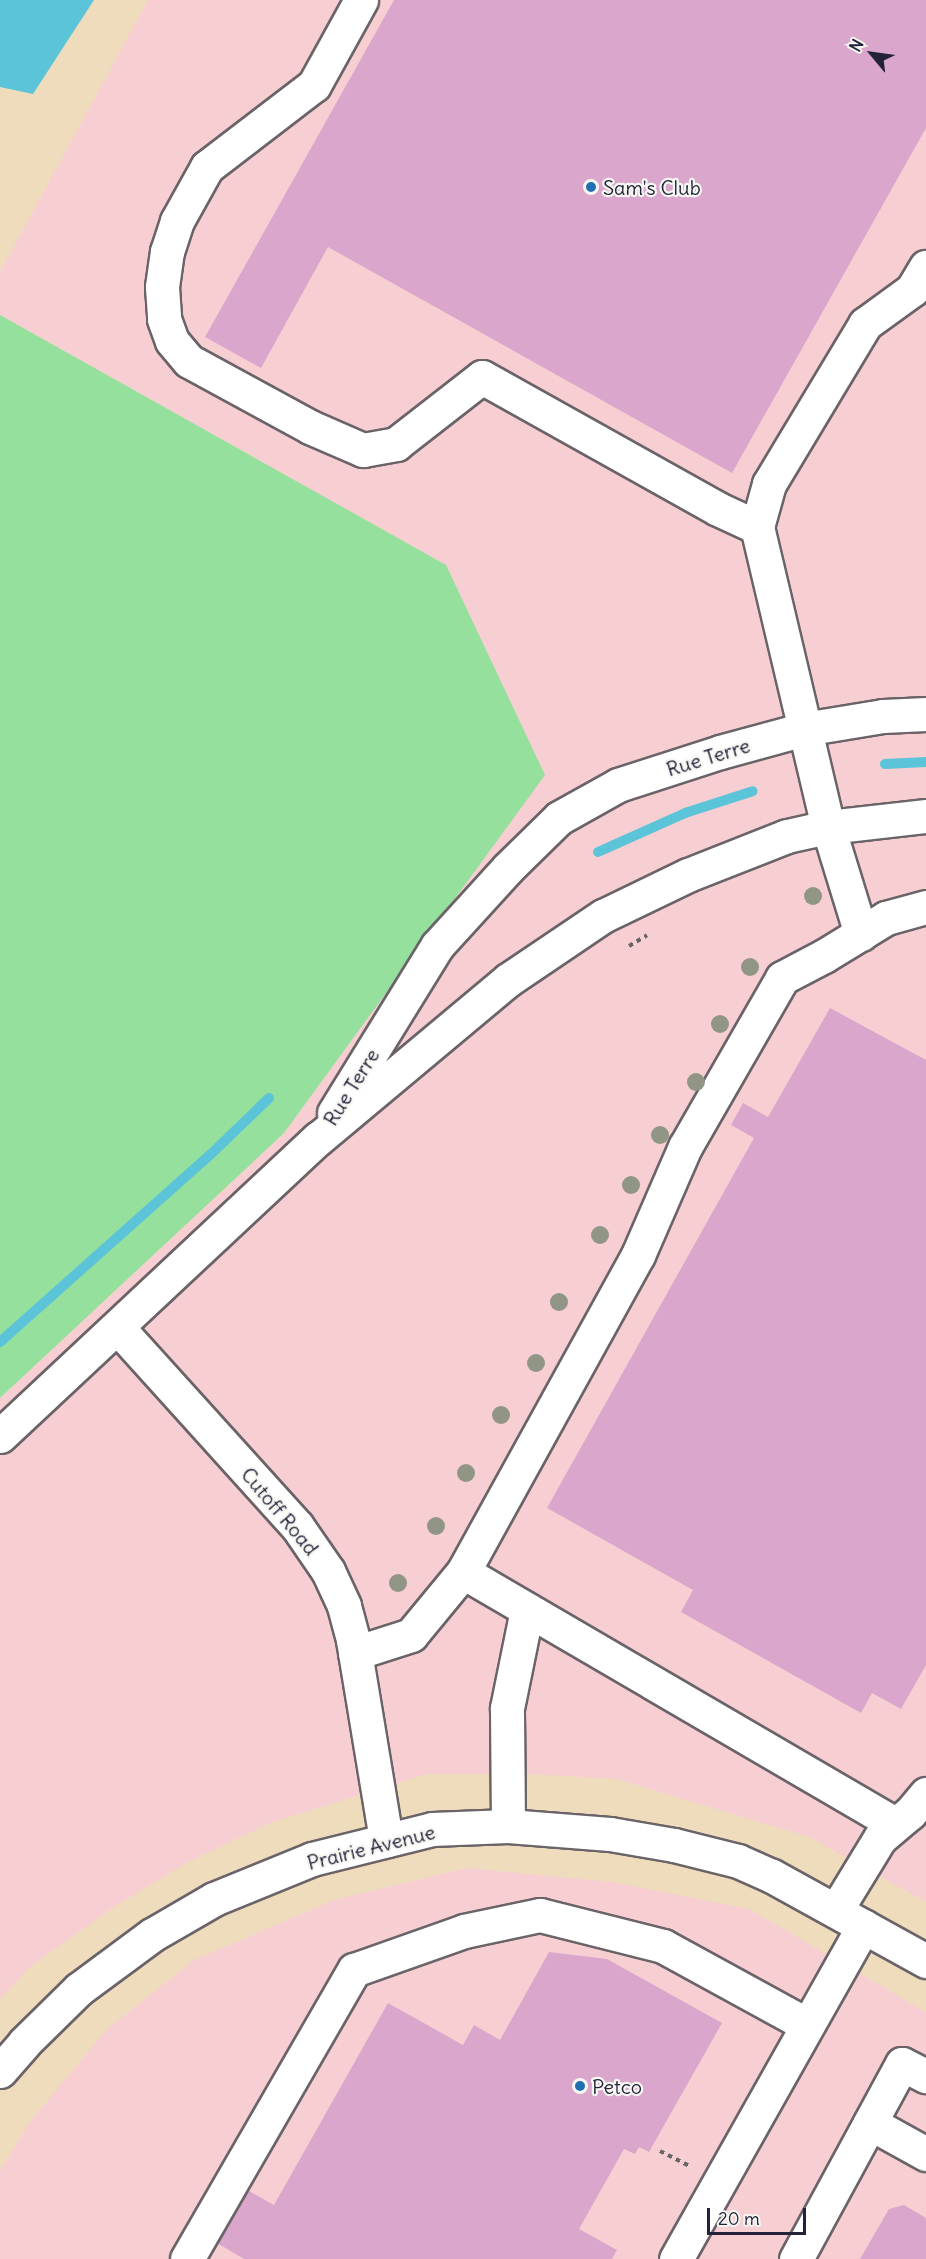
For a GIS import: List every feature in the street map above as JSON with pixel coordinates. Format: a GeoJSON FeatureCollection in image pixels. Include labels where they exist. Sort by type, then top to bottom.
{"type":"FeatureCollection","features":[{"type":"Feature","properties":{"kind":"street"},"geometry":{"type":"LineString","coordinates":[[361,0],[314,85],[207,167],[177,221],[168,250],[162,287],[164,319],[172,341],[189,361],[310,427],[363,450],[396,444],[482,377],[718,509],[758,527]]}},
{"type":"Feature","properties":{"kind":"street"},"geometry":{"type":"LineString","coordinates":[[861,934],[828,827],[758,527],[769,484],[865,324],[912,290],[926,267]]}},
{"type":"Feature","properties":{"kind":"street","name":"Rue Terre"},"geometry":{"type":"LineString","coordinates":[[319,1138],[437,946],[508,868],[559,818],[618,785],[720,752],[804,729],[883,716],[926,714]]}},
{"type":"Feature","properties":{"kind":"street","name":"Rue Terre"},"geometry":{"type":"LineString","coordinates":[[319,1138],[508,980],[603,916],[687,875],[787,836],[828,827],[926,816]]}},
{"type":"Feature","properties":{"kind":"street"},"geometry":{"type":"LineString","coordinates":[[355,1653],[411,1635],[463,1572],[638,1255],[685,1147],[782,978],[886,918],[926,907]]}},
{"type":"Feature","properties":{"kind":"street"},"geometry":{"type":"LineString","coordinates":[[0,1436],[319,1138]]}},
{"type":"Feature","properties":{"kind":"street","name":"Cutoff Road"},"geometry":{"type":"LineString","coordinates":[[118,1328],[297,1526],[313,1547],[344,1606],[355,1653],[386,1840]]}},
{"type":"Feature","properties":{"kind":"street"},"geometry":{"type":"LineString","coordinates":[[463,1572],[895,1824]]}},
{"type":"Feature","properties":{"kind":"street"},"geometry":{"type":"LineString","coordinates":[[508,1826],[507,1708],[527,1610]]}},
{"type":"Feature","properties":{"kind":"street"},"geometry":{"type":"LineString","coordinates":[[836,1910],[869,1853],[926,1794]]}},
{"type":"Feature","properties":{"kind":"street","name":"Prairie Avenue"},"geometry":{"type":"LineString","coordinates":[[0,2071],[24,2043],[80,1989],[152,1935],[214,1899],[312,1859],[432,1829],[508,1826],[610,1834],[684,1848],[738,1862],[836,1910],[926,1961]]}},
{"type":"Feature","properties":{"kind":"street"},"geometry":{"type":"LineString","coordinates":[[188,2259],[354,1970],[464,1931],[540,1915],[663,1946],[807,2025]]}},
{"type":"Feature","properties":{"kind":"street"},"geometry":{"type":"LineString","coordinates":[[676,2259],[864,1926]]}},
{"type":"Feature","properties":{"kind":"street"},"geometry":{"type":"LineString","coordinates":[[796,2259],[870,2123],[914,2070]]}},
{"type":"Feature","properties":{"kind":"street"},"geometry":{"type":"LineString","coordinates":[[870,2123],[926,2154]]}},
{"type":"Feature","properties":{"kind":"shaded area"},"geometry":{"type":"Polygon","coordinates":[[[148,0],[926,0],[926,1902],[809,1837],[617,1779],[529,1774],[427,1774],[270,1823],[186,1863],[114,1907],[31,1966],[0,1999],[0,1398],[284,1133],[446,565],[0,315],[0,272],[148,0]]]}},
{"type":"Feature","properties":{"kind":"shaded area"},"geometry":{"type":"Polygon","coordinates":[[[467,1868],[612,1882],[749,1909],[926,2012],[926,2259],[0,2259],[0,2171],[29,2123],[107,2029],[194,1960],[334,1900],[467,1868]]]}},
{"type":"Feature","properties":{"kind":"green space"},"geometry":{"type":"Polygon","coordinates":[[[0,315],[446,565],[545,775],[284,1133],[0,1398],[0,315]]]}},
{"type":"Feature","properties":{"kind":"water"},"geometry":{"type":"Polygon","coordinates":[[[0,0],[94,0],[33,94],[0,87],[0,0]]]}},
{"type":"Feature","properties":{"kind":"building","name":"Sam's Club"},"geometry":{"type":"Polygon","coordinates":[[[394,0],[926,0],[926,128],[732,473],[328,247],[261,368],[205,337],[394,0]]]}},
{"type":"Feature","properties":{"kind":"building"},"geometry":{"type":"Polygon","coordinates":[[[830,1008],[926,1060],[926,1665],[901,1709],[872,1693],[861,1713],[681,1612],[693,1590],[547,1508],[754,1138],[731,1125],[743,1103],[768,1117],[830,1008]]]}},
{"type":"Feature","properties":{"kind":"building"},"geometry":{"type":"Polygon","coordinates":[[[549,1952],[607,1959],[722,2023],[649,2152],[639,2147],[635,2154],[624,2149],[579,2229],[617,2250],[612,2259],[244,2259],[212,2240],[242,2187],[274,2205],[388,2003],[463,2045],[474,2025],[500,2040],[549,1952]]]}},
{"type":"Feature","properties":{"kind":"building"},"geometry":{"type":"Polygon","coordinates":[[[904,2205],[926,2218],[926,2259],[860,2259],[889,2209],[904,2205]]]}},
{"type":"Feature","properties":{"kind":"waterway"},"geometry":{"type":"LineString","coordinates":[[885,764],[926,762]]}},
{"type":"Feature","properties":{"kind":"waterway"},"geometry":{"type":"LineString","coordinates":[[598,852],[685,813],[753,791]]}},
{"type":"Feature","properties":{"kind":"waterway"},"geometry":{"type":"LineString","coordinates":[[0,1342],[210,1155],[269,1098]]}},
{"type":"Feature","properties":{"kind":"place","name":"Sam's Club"},"geometry":{"type":"Point","coordinates":[591,187]}},
{"type":"Feature","properties":{"kind":"place","name":"Petco"},"geometry":{"type":"Point","coordinates":[580,2086]}}]}
